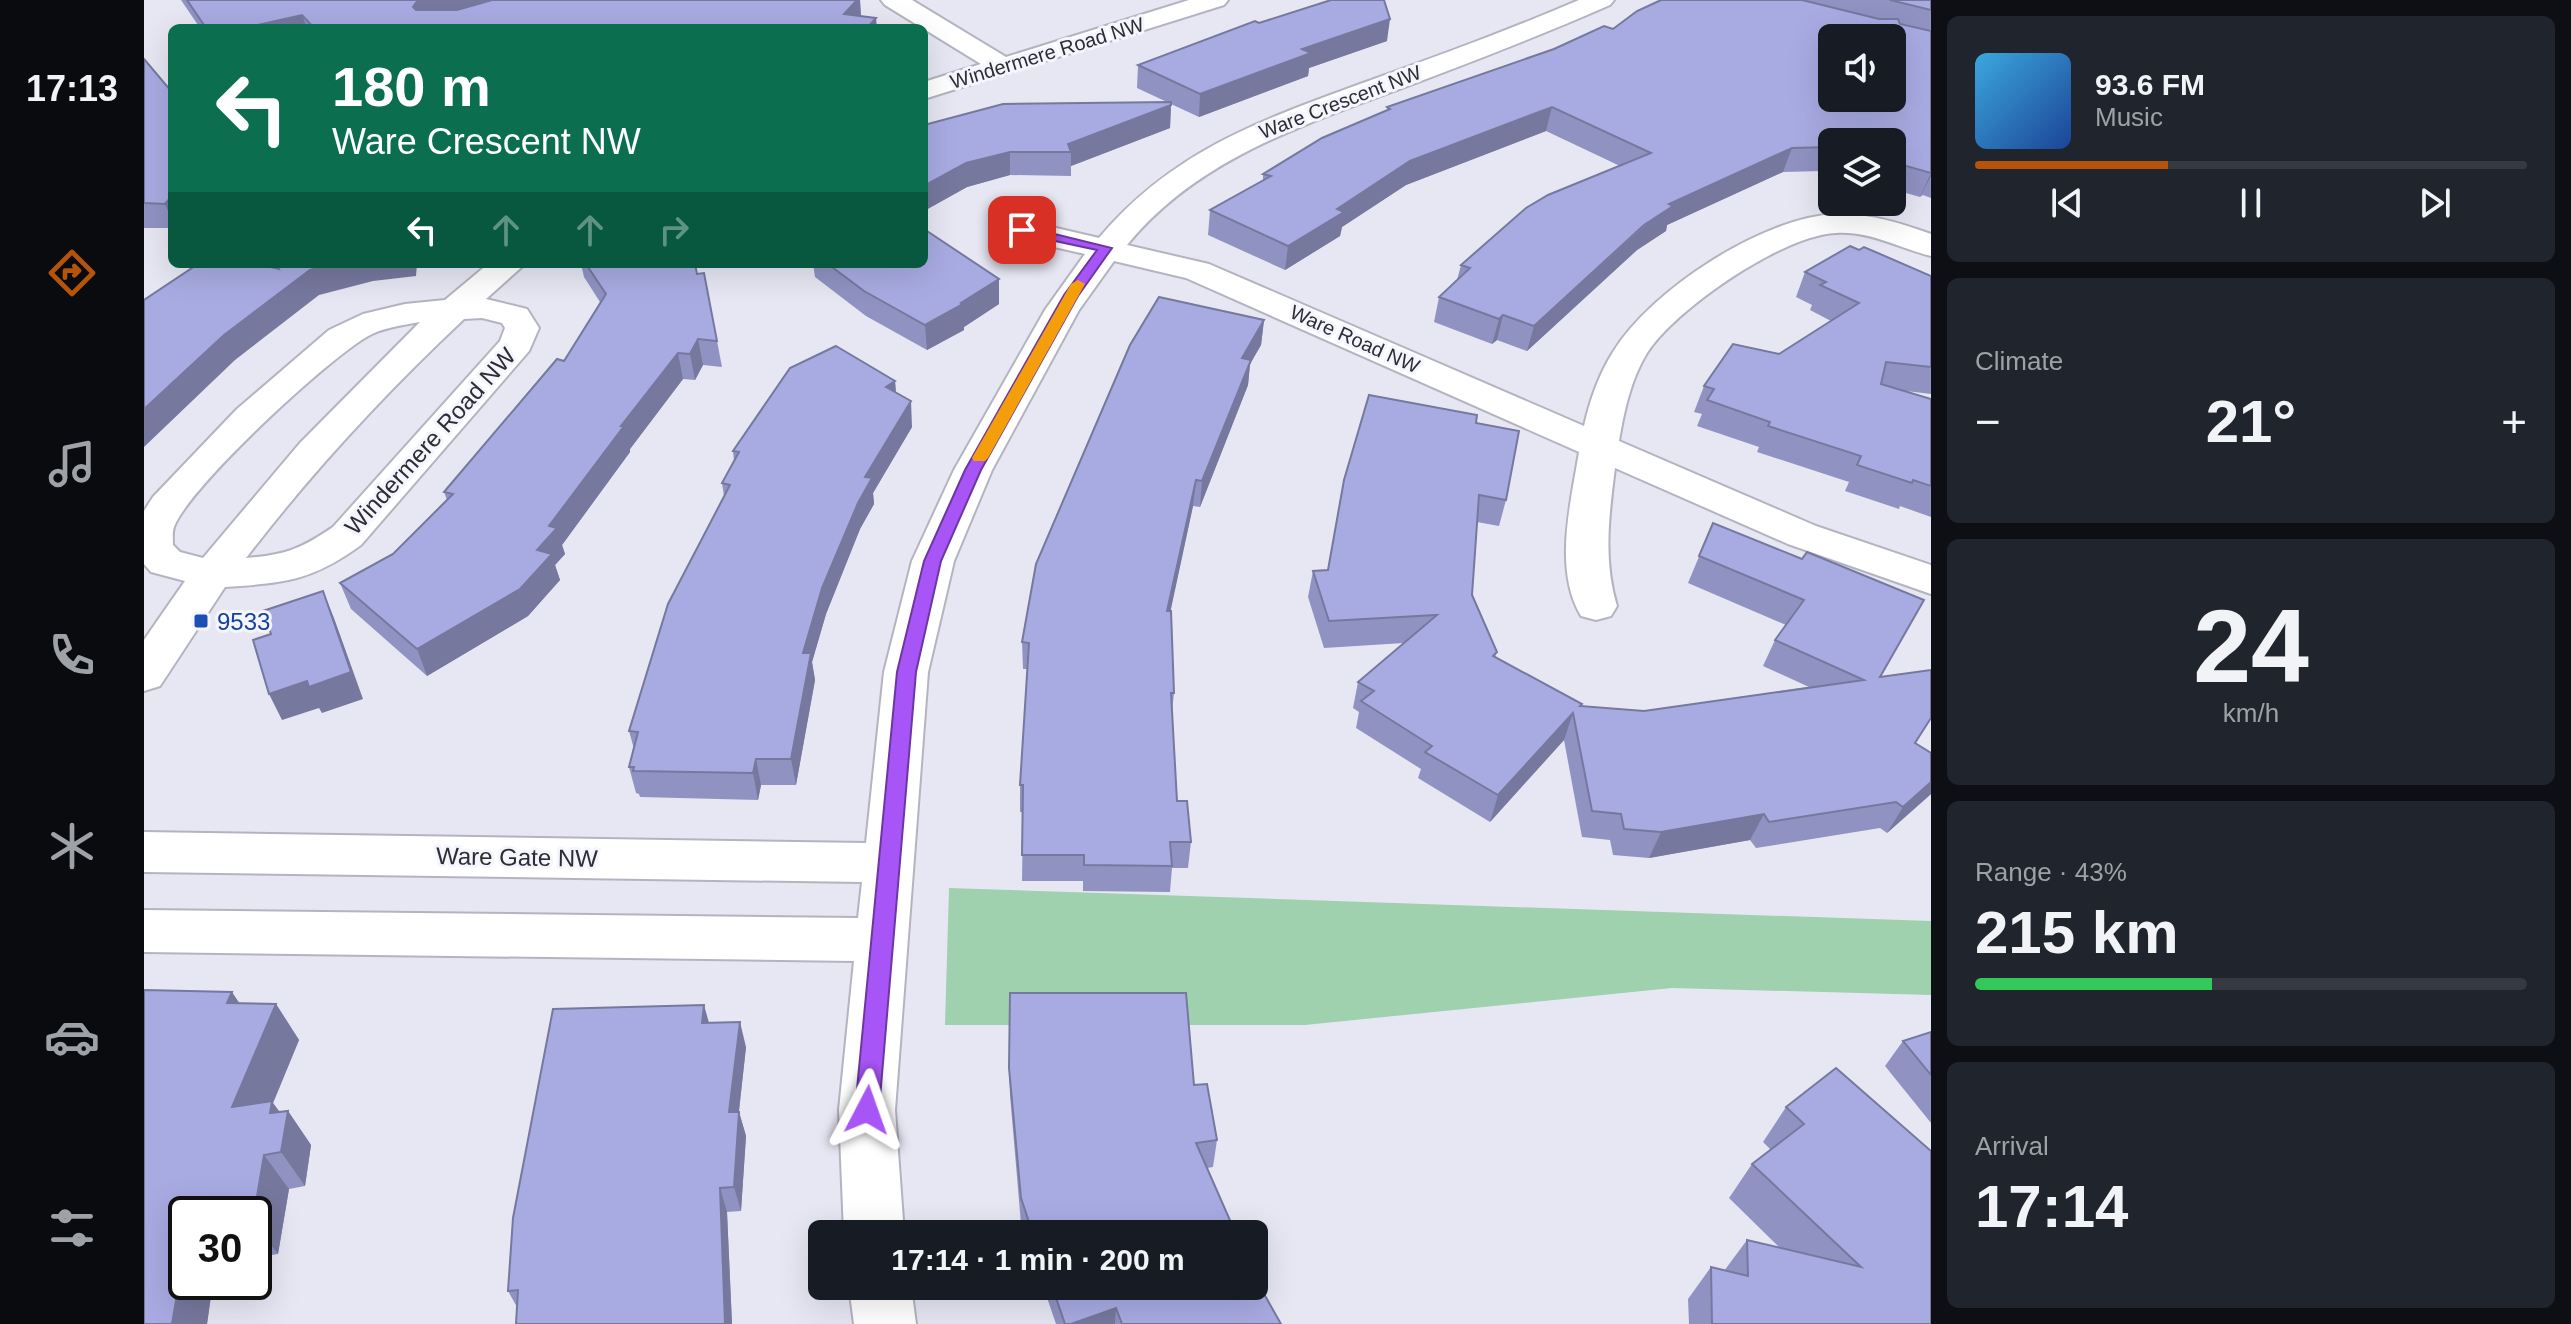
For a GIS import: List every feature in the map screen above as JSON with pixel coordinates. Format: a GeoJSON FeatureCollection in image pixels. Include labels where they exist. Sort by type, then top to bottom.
{"type":"FeatureCollection","features":[{"type":"Feature","properties":{"kind":"street"},"geometry":{"type":"LineString","coordinates":[[894,0],[1003,66]]}},
{"type":"Feature","properties":{"kind":"street","name":"Windermere Road NW"},"geometry":{"type":"LineString","coordinates":[[928,90],[1215,0]]}},
{"type":"Feature","properties":{"kind":"street","name":"Ware Crescent NW"},"geometry":{"type":"LineString","coordinates":[[873,1220],[867,1110],[906,672],[933,561],[973,470],[1068,300],[1105,248],[1164,189],[1239,142],[1572,15],[1601,0]]}},
{"type":"Feature","properties":{"kind":"street"},"geometry":{"type":"LineString","coordinates":[[1596,606],[1587,579],[1585,550],[1606,401],[1631,349],[1651,324],[1723,269],[1795,231],[1818,225],[1871,225],[1931,246]]}},
{"type":"Feature","properties":{"kind":"street"},"geometry":{"type":"LineString","coordinates":[[1022,230],[1105,248]]}},
{"type":"Feature","properties":{"kind":"street","name":"Ware Road NW"},"geometry":{"type":"LineString","coordinates":[[1105,248],[1197,271],[1802,535],[1931,580]]}},
{"type":"Feature","properties":{"kind":"street"},"geometry":{"type":"LineString","coordinates":[[144,675],[185,608],[300,462],[453,310],[504,268]]}},
{"type":"Feature","properties":{"kind":"street","name":"Windermere Road NW"},"geometry":{"type":"LineString","coordinates":[[482,308],[515,316],[522,328],[517,344],[347,536],[317,557],[284,569],[212,574],[166,562],[153,549],[153,528],[171,499],[237,430],[332,343],[360,326],[424,311],[453,310],[482,308]]}},
{"type":"Feature","properties":{"kind":"street","name":"Ware Gate NW"},"geometry":{"type":"LineString","coordinates":[[144,852],[890,863]]}},
{"type":"Feature","properties":{"kind":"street"},"geometry":{"type":"LineString","coordinates":[[144,931],[880,940]]}},
{"type":"Feature","properties":{"kind":"street"},"geometry":{"type":"LineString","coordinates":[[882,1300],[885,1324]]}},
{"type":"Feature","properties":{"kind":"green space"},"geometry":{"type":"Polygon","coordinates":[[[949,888],[1931,921],[1931,995],[1672,988],[1305,1025],[945,1025],[949,888]]]}},
{"type":"Feature","properties":{"kind":"building"},"geometry":{"type":"Polygon","coordinates":[[[187,0],[418,0],[413,7],[416,10],[457,10],[492,0],[857,0],[844,14],[876,18],[871,24],[310,24],[302,15],[262,24],[203,24],[187,0]]]}},
{"type":"Feature","properties":{"kind":"building"},"geometry":{"type":"Polygon","coordinates":[[[1331,0],[1384,0],[1390,19],[1302,49],[1311,53],[1200,94],[1138,65],[1255,21],[1259,23],[1331,0]]]}},
{"type":"Feature","properties":{"kind":"building"},"geometry":{"type":"Polygon","coordinates":[[[1661,0],[1802,0],[1879,19],[1898,19],[1900,24],[1818,24],[1818,112],[1906,112],[1906,25],[1931,31],[1931,173],[1906,166],[1906,128],[1818,128],[1818,147],[1792,148],[1669,204],[1673,206],[1644,225],[1534,326],[1503,315],[1499,319],[1439,297],[1470,268],[1461,265],[1526,208],[1548,195],[1651,153],[1552,107],[1410,161],[1337,209],[1344,212],[1288,246],[1210,210],[1271,176],[1263,174],[1322,138],[1390,109],[1387,107],[1554,49],[1604,26],[1613,29],[1637,11],[1661,0]]]}},
{"type":"Feature","properties":{"kind":"building"},"geometry":{"type":"Polygon","coordinates":[[[1890,0],[1931,0],[1931,10],[1890,0]]]}},
{"type":"Feature","properties":{"kind":"building"},"geometry":{"type":"Polygon","coordinates":[[[144,59],[168,87],[168,201],[165,204],[144,203],[144,59]]]}},
{"type":"Feature","properties":{"kind":"building"},"geometry":{"type":"Polygon","coordinates":[[[1171,102],[1171,105],[1068,144],[1071,152],[1010,152],[966,163],[928,184],[928,124],[1003,104],[1171,102]]]}},
{"type":"Feature","properties":{"kind":"building"},"geometry":{"type":"Polygon","coordinates":[[[928,232],[999,279],[925,325],[864,291],[833,268],[928,268],[928,232]]]}},
{"type":"Feature","properties":{"kind":"building"},"geometry":{"type":"Polygon","coordinates":[[[1850,246],[1859,250],[1864,247],[1931,276],[1931,367],[1886,362],[1881,384],[1931,399],[1931,486],[1857,465],[1861,456],[1768,426],[1770,422],[1707,400],[1714,389],[1704,386],[1733,344],[1779,354],[1859,303],[1820,285],[1826,282],[1805,272],[1850,246]]]}},
{"type":"Feature","properties":{"kind":"building"},"geometry":{"type":"Polygon","coordinates":[[[192,268],[318,268],[310,270],[224,335],[144,409],[144,300],[192,268]]]}},
{"type":"Feature","properties":{"kind":"building"},"geometry":{"type":"Polygon","coordinates":[[[589,268],[696,268],[697,274],[704,273],[717,341],[698,339],[690,354],[678,353],[549,526],[557,528],[537,550],[552,554],[520,589],[417,649],[340,583],[393,554],[453,494],[444,492],[557,359],[564,361],[606,294],[589,268]]]}},
{"type":"Feature","properties":{"kind":"building"},"geometry":{"type":"Polygon","coordinates":[[[1159,297],[1264,320],[1242,358],[1251,360],[1202,481],[1196,480],[1167,611],[1171,611],[1174,693],[1171,693],[1177,801],[1187,801],[1191,842],[1170,842],[1172,866],[1084,865],[1084,855],[1022,855],[1023,785],[1020,785],[1029,643],[1022,642],[1036,564],[1130,345],[1159,297]]]}},
{"type":"Feature","properties":{"kind":"building"},"geometry":{"type":"Polygon","coordinates":[[[836,346],[895,381],[886,387],[911,401],[865,477],[872,478],[858,503],[822,588],[803,653],[811,653],[791,759],[756,759],[753,773],[633,771],[634,767],[629,767],[638,732],[629,731],[668,604],[730,485],[722,483],[739,452],[733,451],[790,368],[836,346]]]}},
{"type":"Feature","properties":{"kind":"building"},"geometry":{"type":"Polygon","coordinates":[[[1369,395],[1477,415],[1476,423],[1519,431],[1506,500],[1479,495],[1472,595],[1497,652],[1493,656],[1582,704],[1580,706],[1644,711],[1864,680],[1775,640],[1804,600],[1699,556],[1713,523],[1802,559],[1807,552],[1924,600],[1880,677],[1931,670],[1931,718],[1915,743],[1931,753],[1931,782],[1903,807],[1896,802],[1769,822],[1764,814],[1661,832],[1624,829],[1621,814],[1592,811],[1573,713],[1498,795],[1425,752],[1432,746],[1361,701],[1374,691],[1358,682],[1437,615],[1329,621],[1313,571],[1328,570],[1344,480],[1369,395]]]}},
{"type":"Feature","properties":{"kind":"building"},"geometry":{"type":"Polygon","coordinates":[[[323,591],[351,672],[309,687],[307,681],[269,694],[253,640],[271,634],[263,611],[323,591]]]}},
{"type":"Feature","properties":{"kind":"building"},"geometry":{"type":"Polygon","coordinates":[[[144,990],[232,992],[227,1003],[276,1004],[232,1107],[272,1101],[270,1113],[288,1111],[281,1152],[264,1155],[257,1196],[168,1196],[168,1300],[176,1300],[172,1324],[144,1324],[144,990]]]}},
{"type":"Feature","properties":{"kind":"building"},"geometry":{"type":"Polygon","coordinates":[[[1010,993],[1186,993],[1194,1085],[1207,1084],[1217,1140],[1196,1143],[1230,1220],[1028,1220],[1021,1198],[1009,1068],[1010,993]]]}},
{"type":"Feature","properties":{"kind":"building"},"geometry":{"type":"Polygon","coordinates":[[[704,1005],[702,1023],[740,1022],[729,1112],[739,1112],[734,1187],[720,1188],[725,1324],[516,1324],[518,1290],[508,1291],[513,1218],[553,1009],[704,1005]]]}},
{"type":"Feature","properties":{"kind":"building"},"geometry":{"type":"Polygon","coordinates":[[[1931,1032],[1931,1075],[1903,1041],[1931,1032]]]}},
{"type":"Feature","properties":{"kind":"building"},"geometry":{"type":"Polygon","coordinates":[[[1836,1068],[1931,1151],[1931,1324],[1712,1324],[1711,1267],[1748,1276],[1747,1240],[1861,1267],[1752,1164],[1804,1124],[1786,1107],[1836,1068]]]}},
{"type":"Feature","properties":{"kind":"building"},"geometry":{"type":"Polygon","coordinates":[[[1057,1300],[1268,1300],[1281,1324],[1122,1324],[1116,1308],[1065,1324],[1057,1300]]]}},
{"type":"Feature","properties":{"kind":"slow traffic"},"geometry":{"type":"LineString","coordinates":[[980,458],[1078,284]]}},
{"type":"Feature","properties":{"kind":"place","name":"9533"},"geometry":{"type":"Point","coordinates":[201,621]}},
{"type":"Feature","properties":{"kind":"route"},"geometry":{"type":"LineString","coordinates":[[867,1110],[906,672],[933,561],[973,470],[1071,295],[1105,248],[1022,230]]}}]}
